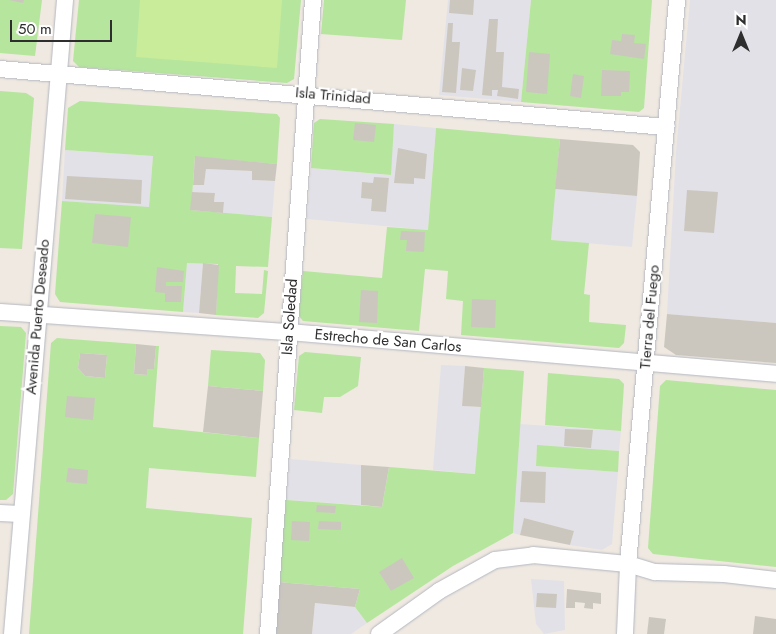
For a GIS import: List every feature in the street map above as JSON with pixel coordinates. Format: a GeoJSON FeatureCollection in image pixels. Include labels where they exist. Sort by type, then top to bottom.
{"type":"FeatureCollection","features":[{"type":"Feature","properties":{"kind":"street","name":"Avenida Puerto Deseado"},"geometry":{"type":"LineString","coordinates":[[12,634],[20,514],[39,315],[65,0]]}},
{"type":"Feature","properties":{"kind":"street","name":"Isla Soledad"},"geometry":{"type":"LineString","coordinates":[[268,634],[313,0]]}},
{"type":"Feature","properties":{"kind":"street","name":"Tierra del Fuego"},"geometry":{"type":"LineString","coordinates":[[625,634],[628,564],[677,0]]}},
{"type":"Feature","properties":{"kind":"street","name":"Isla Trinidad"},"geometry":{"type":"LineString","coordinates":[[0,69],[307,94],[666,127]]}},
{"type":"Feature","properties":{"kind":"street","name":"Estrecho de San Carlos"},"geometry":{"type":"LineString","coordinates":[[0,312],[288,332],[646,365],[776,374]]}},
{"type":"Feature","properties":{"kind":"street"},"geometry":{"type":"LineString","coordinates":[[0,513],[20,514]]}},
{"type":"Feature","properties":{"kind":"street"},"geometry":{"type":"LineString","coordinates":[[378,634],[440,591],[495,560],[533,555],[628,564],[655,572],[724,574],[776,580]]}},
{"type":"Feature","properties":{"kind":"shaded area"},"geometry":{"type":"Polygon","coordinates":[[[448,0],[531,0],[521,102],[439,95],[448,0]]]}},
{"type":"Feature","properties":{"kind":"shaded area"},"geometry":{"type":"Polygon","coordinates":[[[690,0],[776,0],[776,323],[667,314],[676,152],[690,0]]]}},
{"type":"Feature","properties":{"kind":"shaded area"},"geometry":{"type":"Polygon","coordinates":[[[394,124],[436,128],[428,230],[307,219],[311,168],[390,175],[394,124]]]}},
{"type":"Feature","properties":{"kind":"shaded area"},"geometry":{"type":"Polygon","coordinates":[[[65,150],[153,156],[149,208],[62,201],[65,150]]]}},
{"type":"Feature","properties":{"kind":"shaded area"},"geometry":{"type":"Polygon","coordinates":[[[206,169],[252,171],[252,180],[275,181],[272,217],[223,213],[224,203],[214,202],[215,193],[192,192],[193,185],[204,185],[206,169]]]}},
{"type":"Feature","properties":{"kind":"shaded area"},"geometry":{"type":"Polygon","coordinates":[[[555,189],[637,196],[632,247],[550,240],[555,189]]]}},
{"type":"Feature","properties":{"kind":"shaded area"},"geometry":{"type":"Polygon","coordinates":[[[187,262],[203,263],[199,313],[183,312],[187,262]]]}},
{"type":"Feature","properties":{"kind":"shaded area"},"geometry":{"type":"Polygon","coordinates":[[[441,365],[465,366],[462,406],[481,407],[476,474],[433,470],[441,365]]]}},
{"type":"Feature","properties":{"kind":"shaded area"},"geometry":{"type":"Polygon","coordinates":[[[520,424],[621,431],[619,451],[537,446],[536,466],[618,472],[612,544],[602,550],[570,545],[574,531],[524,518],[520,535],[513,533],[520,424]]]}},
{"type":"Feature","properties":{"kind":"shaded area"},"geometry":{"type":"Polygon","coordinates":[[[290,459],[361,465],[361,505],[286,500],[290,459]]]}},
{"type":"Feature","properties":{"kind":"shaded area"},"geometry":{"type":"Polygon","coordinates":[[[531,579],[564,581],[565,630],[544,634],[536,624],[531,579]]]}},
{"type":"Feature","properties":{"kind":"shaded area"},"geometry":{"type":"Polygon","coordinates":[[[315,603],[355,607],[367,623],[351,634],[312,634],[315,603]]]}},
{"type":"Feature","properties":{"kind":"green space"},"geometry":{"type":"Polygon","coordinates":[[[0,0],[42,0],[35,56],[0,53],[0,0]]]}},
{"type":"Feature","properties":{"kind":"green space"},"geometry":{"type":"Polygon","coordinates":[[[79,0],[301,0],[294,79],[287,83],[79,67],[73,61],[79,0]]]}},
{"type":"Feature","properties":{"kind":"green space"},"geometry":{"type":"Polygon","coordinates":[[[140,0],[282,0],[277,68],[136,57],[140,0]]]}},
{"type":"Feature","properties":{"kind":"green space"},"geometry":{"type":"Polygon","coordinates":[[[324,0],[406,0],[402,40],[321,34],[324,0]]]}},
{"type":"Feature","properties":{"kind":"green space"},"geometry":{"type":"Polygon","coordinates":[[[531,0],[652,0],[644,108],[639,112],[521,102],[531,0]]]}},
{"type":"Feature","properties":{"kind":"green space"},"geometry":{"type":"Polygon","coordinates":[[[0,91],[26,93],[34,98],[22,249],[0,248],[0,91]]]}},
{"type":"Feature","properties":{"kind":"green space"},"geometry":{"type":"Polygon","coordinates":[[[80,101],[277,114],[280,118],[277,164],[195,157],[191,210],[272,217],[268,267],[236,266],[235,293],[262,294],[264,270],[268,271],[264,313],[258,318],[216,315],[218,264],[187,263],[183,312],[60,302],[55,294],[62,201],[149,207],[153,156],[65,150],[68,108],[80,101]]]}},
{"type":"Feature","properties":{"kind":"green space"},"geometry":{"type":"Polygon","coordinates":[[[320,119],[394,124],[391,175],[311,168],[314,123],[320,119]]]}},
{"type":"Feature","properties":{"kind":"green space"},"geometry":{"type":"Polygon","coordinates":[[[436,128],[560,139],[551,240],[589,243],[584,294],[590,295],[589,322],[626,325],[624,343],[619,348],[461,335],[463,301],[446,299],[448,271],[425,269],[419,331],[303,321],[298,315],[303,271],[382,278],[387,227],[428,230],[436,128]]]}},
{"type":"Feature","properties":{"kind":"green space"},"geometry":{"type":"Polygon","coordinates":[[[0,326],[21,327],[26,333],[13,494],[6,500],[0,500],[0,326]]]}},
{"type":"Feature","properties":{"kind":"green space"},"geometry":{"type":"Polygon","coordinates":[[[57,338],[136,344],[134,374],[147,375],[147,369],[154,369],[156,346],[159,346],[153,427],[259,438],[256,477],[149,468],[146,508],[252,518],[243,634],[29,634],[51,343],[57,338]],[[80,353],[78,368],[85,376],[105,378],[107,355],[80,353]]]}},
{"type":"Feature","properties":{"kind":"green space"},"geometry":{"type":"Polygon","coordinates":[[[211,350],[260,353],[265,360],[263,391],[208,386],[211,350]]]}},
{"type":"Feature","properties":{"kind":"green space"},"geometry":{"type":"Polygon","coordinates":[[[305,352],[361,357],[358,386],[340,397],[324,397],[322,413],[294,410],[299,356],[305,352]]]}},
{"type":"Feature","properties":{"kind":"green space"},"geometry":{"type":"Polygon","coordinates":[[[484,368],[524,371],[513,533],[453,566],[367,623],[355,607],[360,589],[278,582],[286,500],[382,507],[389,467],[475,474],[484,368]]]}},
{"type":"Feature","properties":{"kind":"green space"},"geometry":{"type":"Polygon","coordinates":[[[548,373],[619,379],[624,384],[621,431],[545,425],[548,373]]]}},
{"type":"Feature","properties":{"kind":"green space"},"geometry":{"type":"Polygon","coordinates":[[[666,380],[776,390],[776,567],[653,554],[648,548],[660,386],[666,380]]]}},
{"type":"Feature","properties":{"kind":"green space"},"geometry":{"type":"Polygon","coordinates":[[[537,445],[619,451],[618,472],[536,466],[537,445]]]}},
{"type":"Feature","properties":{"kind":"building"},"geometry":{"type":"Polygon","coordinates":[[[9,0],[24,0],[23,3],[9,0]]]}},
{"type":"Feature","properties":{"kind":"building"},"geometry":{"type":"Polygon","coordinates":[[[450,0],[474,0],[473,15],[449,13],[450,0]]]}},
{"type":"Feature","properties":{"kind":"building"},"geometry":{"type":"Polygon","coordinates":[[[489,19],[498,19],[496,52],[504,52],[502,87],[519,89],[518,99],[497,96],[498,90],[492,90],[492,96],[482,95],[489,19]]]}},
{"type":"Feature","properties":{"kind":"building"},"geometry":{"type":"Polygon","coordinates":[[[448,23],[453,23],[452,42],[460,42],[456,93],[442,92],[448,23]]]}},
{"type":"Feature","properties":{"kind":"building"},"geometry":{"type":"Polygon","coordinates":[[[622,34],[635,35],[634,43],[646,44],[644,59],[610,54],[612,40],[621,41],[622,34]]]}},
{"type":"Feature","properties":{"kind":"building"},"geometry":{"type":"Polygon","coordinates":[[[529,52],[550,54],[547,94],[526,92],[529,52]]]}},
{"type":"Feature","properties":{"kind":"building"},"geometry":{"type":"Polygon","coordinates":[[[462,68],[476,70],[473,91],[460,90],[462,68]]]}},
{"type":"Feature","properties":{"kind":"building"},"geometry":{"type":"Polygon","coordinates":[[[602,70],[630,71],[629,92],[621,92],[621,96],[601,96],[602,70]]]}},
{"type":"Feature","properties":{"kind":"building"},"geometry":{"type":"Polygon","coordinates":[[[573,74],[584,76],[581,98],[570,96],[573,74]]]}},
{"type":"Feature","properties":{"kind":"building"},"geometry":{"type":"Polygon","coordinates":[[[355,123],[376,125],[374,142],[353,140],[355,123]]]}},
{"type":"Feature","properties":{"kind":"building"},"geometry":{"type":"Polygon","coordinates":[[[560,139],[633,145],[640,152],[637,196],[555,189],[560,139]]]}},
{"type":"Feature","properties":{"kind":"building"},"geometry":{"type":"Polygon","coordinates":[[[398,148],[427,154],[425,179],[414,178],[414,184],[394,183],[398,148]]]}},
{"type":"Feature","properties":{"kind":"building"},"geometry":{"type":"Polygon","coordinates":[[[195,156],[277,164],[275,181],[252,180],[252,171],[206,169],[204,185],[193,185],[195,156]]]}},
{"type":"Feature","properties":{"kind":"building"},"geometry":{"type":"Polygon","coordinates":[[[67,176],[142,180],[141,204],[65,199],[67,176]]]}},
{"type":"Feature","properties":{"kind":"building"},"geometry":{"type":"Polygon","coordinates":[[[374,177],[389,178],[386,212],[371,211],[372,199],[361,198],[362,182],[373,183],[374,177]]]}},
{"type":"Feature","properties":{"kind":"building"},"geometry":{"type":"Polygon","coordinates":[[[687,190],[718,192],[714,233],[684,231],[687,190]]]}},
{"type":"Feature","properties":{"kind":"building"},"geometry":{"type":"Polygon","coordinates":[[[192,192],[215,193],[214,202],[224,202],[223,213],[190,210],[192,192]]]}},
{"type":"Feature","properties":{"kind":"building"},"geometry":{"type":"Polygon","coordinates":[[[95,214],[131,217],[128,247],[92,243],[95,214]]]}},
{"type":"Feature","properties":{"kind":"building"},"geometry":{"type":"Polygon","coordinates":[[[401,231],[425,232],[424,252],[406,251],[407,240],[400,240],[401,231]]]}},
{"type":"Feature","properties":{"kind":"building"},"geometry":{"type":"Polygon","coordinates":[[[203,263],[219,265],[216,315],[199,313],[203,263]]]}},
{"type":"Feature","properties":{"kind":"building"},"geometry":{"type":"Polygon","coordinates":[[[157,267],[184,271],[183,282],[166,282],[166,286],[182,286],[181,302],[165,302],[165,293],[155,292],[157,267]]]}},
{"type":"Feature","properties":{"kind":"building"},"geometry":{"type":"Polygon","coordinates":[[[361,290],[378,291],[377,323],[359,322],[361,290]]]}},
{"type":"Feature","properties":{"kind":"building"},"geometry":{"type":"Polygon","coordinates":[[[472,299],[496,300],[495,328],[471,327],[472,299]]]}},
{"type":"Feature","properties":{"kind":"building"},"geometry":{"type":"Polygon","coordinates":[[[667,314],[776,323],[776,363],[676,355],[664,347],[667,314]]]}},
{"type":"Feature","properties":{"kind":"building"},"geometry":{"type":"Polygon","coordinates":[[[136,344],[156,346],[154,369],[147,369],[147,375],[134,374],[136,344]]]}},
{"type":"Feature","properties":{"kind":"building"},"geometry":{"type":"Polygon","coordinates":[[[80,353],[107,355],[105,378],[85,376],[78,368],[80,353]]]}},
{"type":"Feature","properties":{"kind":"building"},"geometry":{"type":"Polygon","coordinates":[[[465,366],[484,368],[481,407],[462,406],[465,366]]]}},
{"type":"Feature","properties":{"kind":"building"},"geometry":{"type":"Polygon","coordinates":[[[208,386],[263,391],[259,438],[203,432],[208,386]]]}},
{"type":"Feature","properties":{"kind":"building"},"geometry":{"type":"Polygon","coordinates":[[[67,396],[95,398],[93,420],[65,417],[67,396]]]}},
{"type":"Feature","properties":{"kind":"building"},"geometry":{"type":"Polygon","coordinates":[[[565,429],[593,430],[591,448],[564,446],[565,429]]]}},
{"type":"Feature","properties":{"kind":"building"},"geometry":{"type":"Polygon","coordinates":[[[361,465],[389,467],[382,507],[361,505],[361,465]]]}},
{"type":"Feature","properties":{"kind":"building"},"geometry":{"type":"Polygon","coordinates":[[[68,468],[88,470],[87,484],[66,482],[68,468]]]}},
{"type":"Feature","properties":{"kind":"building"},"geometry":{"type":"Polygon","coordinates":[[[522,471],[546,472],[545,503],[520,502],[522,471]]]}},
{"type":"Feature","properties":{"kind":"building"},"geometry":{"type":"Polygon","coordinates":[[[317,505],[336,506],[335,513],[316,512],[317,505]]]}},
{"type":"Feature","properties":{"kind":"building"},"geometry":{"type":"Polygon","coordinates":[[[524,518],[574,531],[570,545],[520,535],[524,518]]]}},
{"type":"Feature","properties":{"kind":"building"},"geometry":{"type":"Polygon","coordinates":[[[292,521],[310,522],[309,541],[291,540],[292,521]]]}},
{"type":"Feature","properties":{"kind":"building"},"geometry":{"type":"Polygon","coordinates":[[[319,521],[341,522],[341,530],[318,529],[319,521]]]}},
{"type":"Feature","properties":{"kind":"building"},"geometry":{"type":"Polygon","coordinates":[[[402,558],[414,578],[391,591],[379,572],[402,558]]]}},
{"type":"Feature","properties":{"kind":"building"},"geometry":{"type":"Polygon","coordinates":[[[278,582],[360,589],[355,607],[315,603],[312,634],[272,634],[278,582]]]}},
{"type":"Feature","properties":{"kind":"building"},"geometry":{"type":"Polygon","coordinates":[[[567,589],[601,593],[601,604],[593,603],[593,609],[584,608],[585,603],[575,602],[575,608],[566,608],[567,589]]]}},
{"type":"Feature","properties":{"kind":"building"},"geometry":{"type":"Polygon","coordinates":[[[537,593],[557,594],[556,608],[536,607],[537,593]]]}},
{"type":"Feature","properties":{"kind":"building"},"geometry":{"type":"Polygon","coordinates":[[[755,616],[776,619],[776,634],[753,634],[755,616]]]}},
{"type":"Feature","properties":{"kind":"building"},"geometry":{"type":"Polygon","coordinates":[[[649,617],[666,619],[664,634],[647,634],[649,617]]]}}]}
